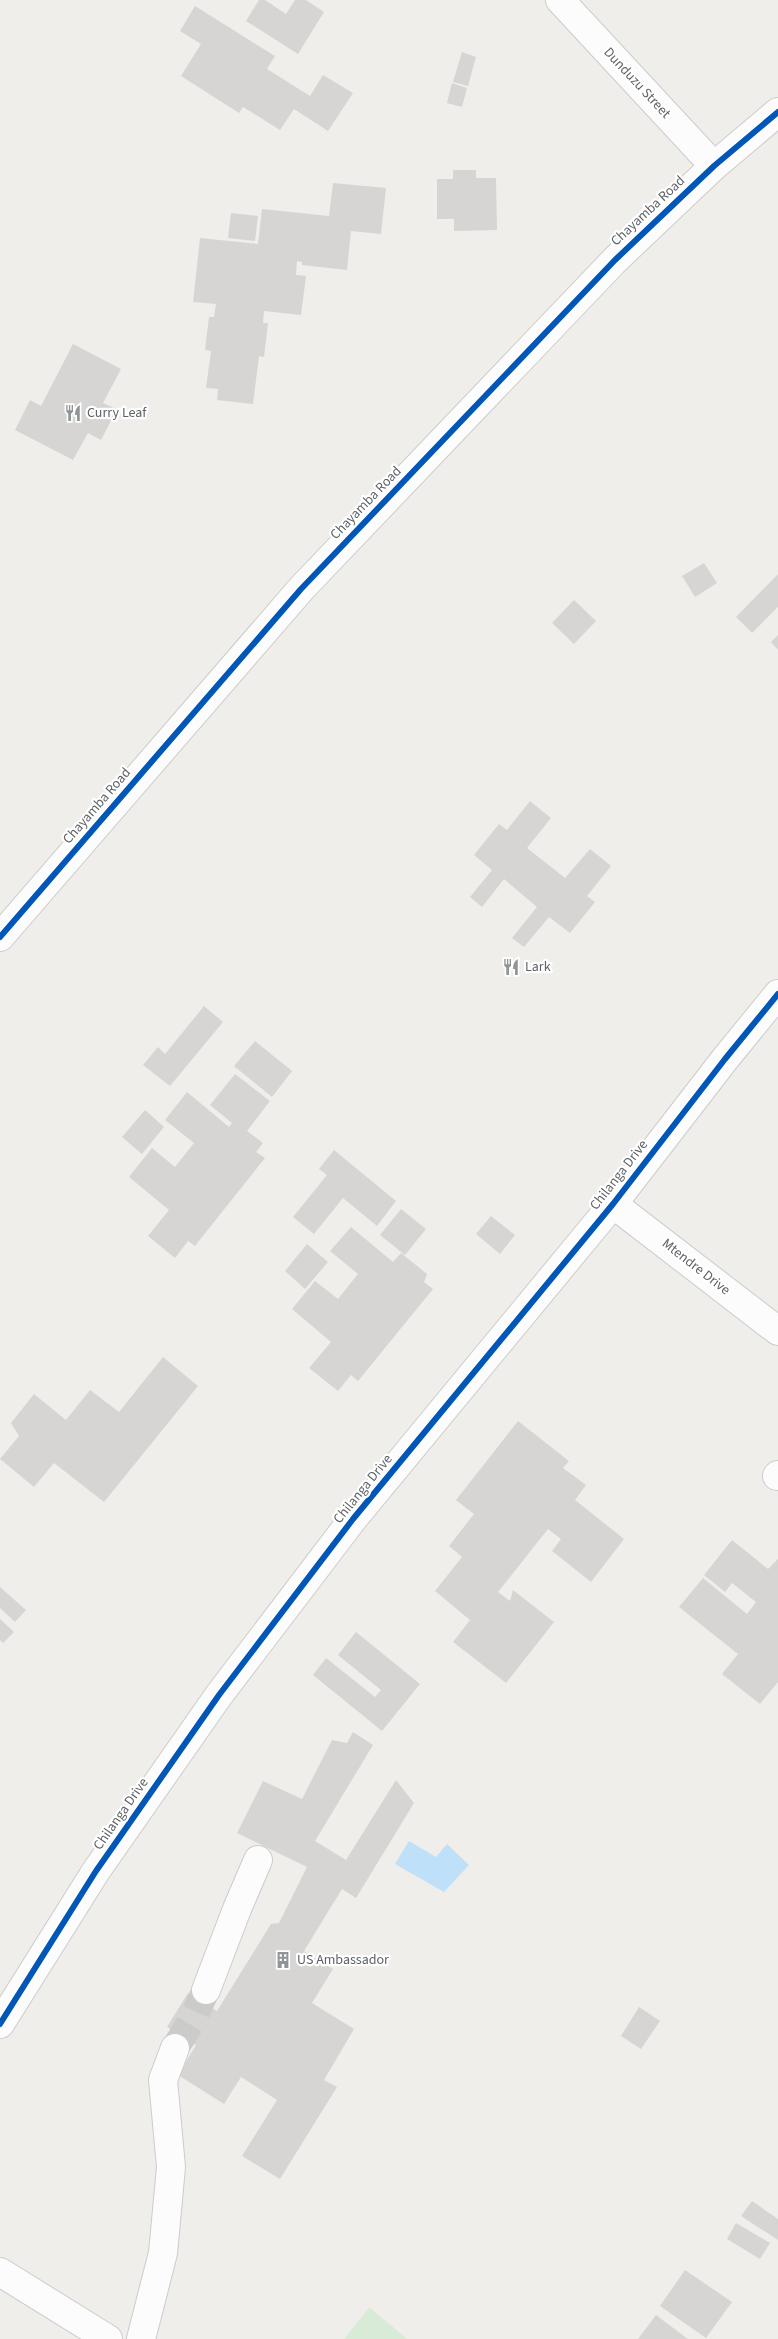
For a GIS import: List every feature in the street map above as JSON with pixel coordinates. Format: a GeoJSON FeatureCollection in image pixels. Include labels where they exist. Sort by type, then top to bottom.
{"type":"FeatureCollection","features":[{"type":"Feature","properties":{"kind":"street","name":"Dunduzu Street"},"geometry":{"type":"LineString","coordinates":[[560,0],[714,166]]}},
{"type":"Feature","properties":{"kind":"street","name":"Chayamba Road"},"geometry":{"type":"LineString","coordinates":[[0,937],[301,589],[615,260],[714,166],[778,112]]}},
{"type":"Feature","properties":{"kind":"street","name":"Chilanga Drive"},"geometry":{"type":"LineString","coordinates":[[0,2024],[96,1871],[219,1695],[353,1519],[613,1204],[725,1058],[778,994]]}},
{"type":"Feature","properties":{"kind":"street","name":"Mtendre Drive"},"geometry":{"type":"LineString","coordinates":[[613,1204],[778,1331]]}},
{"type":"Feature","properties":{"kind":"street"},"geometry":{"type":"LineString","coordinates":[[206,1990],[236,1909],[258,1860]]}},
{"type":"Feature","properties":{"kind":"street"},"geometry":{"type":"LineString","coordinates":[[141,2339],[163,2253],[171,2167],[163,2080],[175,2048]]}},
{"type":"Feature","properties":{"kind":"street"},"geometry":{"type":"LineString","coordinates":[[0,2272],[108,2339]]}},
{"type":"Feature","properties":{"kind":"green space"},"geometry":{"type":"Polygon","coordinates":[[[370,2308],[407,2339],[344,2339],[370,2308]]]}},
{"type":"Feature","properties":{"kind":"water"},"geometry":{"type":"Polygon","coordinates":[[[409,1841],[436,1857],[447,1844],[469,1865],[444,1892],[395,1864],[409,1841]]]}},
{"type":"Feature","properties":{"kind":"building"},"geometry":{"type":"Polygon","coordinates":[[[259,0],[265,0],[286,14],[295,0],[306,0],[324,12],[298,54],[246,21],[259,0]]]}},
{"type":"Feature","properties":{"kind":"building"},"geometry":{"type":"Polygon","coordinates":[[[195,6],[275,56],[267,69],[310,96],[323,75],[353,93],[328,131],[294,109],[280,130],[243,107],[239,113],[181,76],[201,44],[180,31],[195,6]]]}},
{"type":"Feature","properties":{"kind":"building"},"geometry":{"type":"Polygon","coordinates":[[[462,52],[476,57],[468,86],[453,82],[462,52]]]}},
{"type":"Feature","properties":{"kind":"building"},"geometry":{"type":"Polygon","coordinates":[[[452,83],[467,88],[462,107],[447,103],[452,83]]]}},
{"type":"Feature","properties":{"kind":"building"},"geometry":{"type":"Polygon","coordinates":[[[453,170],[476,170],[476,178],[496,178],[497,230],[454,231],[454,219],[437,219],[437,179],[453,179],[453,170]]]}},
{"type":"Feature","properties":{"kind":"building"},"geometry":{"type":"Polygon","coordinates":[[[333,183],[386,188],[381,234],[351,231],[347,270],[302,265],[302,262],[297,261],[296,275],[306,276],[301,315],[264,311],[263,323],[268,323],[264,357],[259,356],[253,404],[217,400],[218,389],[206,388],[211,351],[205,350],[209,317],[214,317],[216,304],[193,302],[200,238],[258,244],[262,209],[329,216],[333,183]]]}},
{"type":"Feature","properties":{"kind":"building"},"geometry":{"type":"Polygon","coordinates":[[[231,213],[258,216],[255,241],[228,238],[231,213]]]}},
{"type":"Feature","properties":{"kind":"building"},"geometry":{"type":"Polygon","coordinates":[[[73,344],[121,369],[103,403],[117,409],[101,440],[88,433],[73,460],[15,430],[30,400],[41,406],[73,344]]]}},
{"type":"Feature","properties":{"kind":"building"},"geometry":{"type":"Polygon","coordinates":[[[704,563],[717,583],[695,597],[682,576],[704,563]]]}},
{"type":"Feature","properties":{"kind":"building"},"geometry":{"type":"Polygon","coordinates":[[[778,574],[778,607],[752,633],[736,617],[778,574]]]}},
{"type":"Feature","properties":{"kind":"building"},"geometry":{"type":"Polygon","coordinates":[[[574,600],[596,621],[574,644],[552,623],[574,600]]]}},
{"type":"Feature","properties":{"kind":"building"},"geometry":{"type":"Polygon","coordinates":[[[778,635],[778,650],[771,642],[778,635]]]}},
{"type":"Feature","properties":{"kind":"building"},"geometry":{"type":"Polygon","coordinates":[[[530,801],[551,818],[527,848],[565,878],[590,849],[611,866],[587,896],[595,902],[570,933],[549,917],[524,947],[512,938],[537,907],[504,879],[482,907],[470,897],[492,870],[474,855],[499,824],[507,830],[530,801]]]}},
{"type":"Feature","properties":{"kind":"building"},"geometry":{"type":"Polygon","coordinates":[[[204,1006],[223,1022],[170,1086],[143,1065],[158,1047],[165,1054],[204,1006]]]}},
{"type":"Feature","properties":{"kind":"building"},"geometry":{"type":"Polygon","coordinates":[[[255,1041],[292,1071],[272,1097],[234,1066],[255,1041]]]}},
{"type":"Feature","properties":{"kind":"building"},"geometry":{"type":"Polygon","coordinates":[[[235,1074],[270,1101],[247,1131],[263,1143],[256,1152],[265,1158],[195,1246],[188,1241],[175,1258],[148,1236],[169,1210],[129,1177],[152,1148],[175,1167],[194,1143],[165,1120],[187,1092],[229,1127],[232,1123],[210,1105],[235,1074]]]}},
{"type":"Feature","properties":{"kind":"building"},"geometry":{"type":"Polygon","coordinates":[[[145,1110],[164,1127],[142,1154],[122,1137],[145,1110]]]}},
{"type":"Feature","properties":{"kind":"building"},"geometry":{"type":"Polygon","coordinates":[[[334,1150],[396,1201],[377,1226],[343,1198],[314,1234],[293,1217],[327,1175],[319,1169],[334,1150]]]}},
{"type":"Feature","properties":{"kind":"building"},"geometry":{"type":"Polygon","coordinates":[[[401,1209],[426,1229],[405,1255],[380,1235],[401,1209]]]}},
{"type":"Feature","properties":{"kind":"building"},"geometry":{"type":"Polygon","coordinates":[[[491,1216],[515,1235],[500,1254],[476,1234],[491,1216]]]}},
{"type":"Feature","properties":{"kind":"building"},"geometry":{"type":"Polygon","coordinates":[[[351,1227],[393,1262],[401,1253],[427,1274],[424,1282],[433,1289],[358,1381],[351,1375],[338,1391],[309,1368],[331,1342],[292,1309],[315,1281],[338,1299],[358,1274],[330,1251],[351,1227]]]}},
{"type":"Feature","properties":{"kind":"building"},"geometry":{"type":"Polygon","coordinates":[[[307,1244],[328,1262],[305,1289],[285,1271],[307,1244]]]}},
{"type":"Feature","properties":{"kind":"building"},"geometry":{"type":"Polygon","coordinates":[[[163,1357],[198,1386],[104,1502],[54,1463],[34,1487],[0,1459],[19,1436],[11,1423],[34,1394],[66,1420],[90,1390],[119,1412],[163,1357]]]}},
{"type":"Feature","properties":{"kind":"building"},"geometry":{"type":"Polygon","coordinates":[[[518,1421],[569,1461],[563,1468],[586,1485],[575,1500],[624,1539],[591,1582],[552,1551],[561,1539],[548,1529],[498,1592],[510,1601],[513,1590],[554,1622],[506,1683],[453,1642],[470,1620],[435,1591],[462,1557],[449,1546],[474,1514],[456,1500],[518,1421]]]}},
{"type":"Feature","properties":{"kind":"building"},"geometry":{"type":"Polygon","coordinates":[[[732,1540],[768,1569],[778,1559],[778,1682],[760,1704],[722,1674],[738,1654],[679,1607],[703,1578],[747,1614],[756,1602],[732,1583],[725,1592],[704,1575],[732,1540]]]}},
{"type":"Feature","properties":{"kind":"building"},"geometry":{"type":"Polygon","coordinates":[[[0,1587],[26,1610],[15,1622],[0,1608],[0,1587]]]}},
{"type":"Feature","properties":{"kind":"building"},"geometry":{"type":"Polygon","coordinates":[[[0,1619],[14,1632],[3,1643],[0,1640],[0,1619]]]}},
{"type":"Feature","properties":{"kind":"building"},"geometry":{"type":"Polygon","coordinates":[[[356,1632],[420,1684],[382,1731],[313,1675],[326,1658],[375,1697],[381,1690],[338,1655],[356,1632]]]}},
{"type":"Feature","properties":{"kind":"building","name":"US Ambassador"},"geometry":{"type":"Polygon","coordinates":[[[353,1732],[373,1745],[315,1841],[346,1860],[396,1780],[414,1803],[356,1898],[342,1889],[304,1951],[333,1969],[312,2003],[354,2029],[324,2080],[337,2087],[280,2179],[242,2156],[277,2100],[241,2077],[224,2104],[178,2075],[196,2045],[167,2027],[188,1993],[217,2011],[271,1924],[279,1923],[307,1867],[237,1833],[263,1781],[302,1799],[332,1740],[347,1743],[353,1732]]]}},
{"type":"Feature","properties":{"kind":"building"},"geometry":{"type":"Polygon","coordinates":[[[639,2007],[660,2021],[641,2049],[621,2036],[639,2007]]]}},
{"type":"Feature","properties":{"kind":"building"},"geometry":{"type":"Polygon","coordinates":[[[752,2201],[778,2219],[778,2240],[741,2216],[752,2201]]]}},
{"type":"Feature","properties":{"kind":"building"},"geometry":{"type":"Polygon","coordinates":[[[736,2223],[770,2243],[760,2259],[727,2239],[736,2223]]]}},
{"type":"Feature","properties":{"kind":"building"},"geometry":{"type":"Polygon","coordinates":[[[685,2270],[732,2302],[706,2338],[660,2306],[685,2270]]]}},
{"type":"Feature","properties":{"kind":"building"},"geometry":{"type":"Polygon","coordinates":[[[656,2315],[688,2339],[638,2339],[656,2315]]]}},
{"type":"Feature","properties":{"kind":"tunnel"},"geometry":{"type":"LineString","coordinates":[[175,2048],[193,2019],[206,1990]]}},
{"type":"Feature","properties":{"kind":"cycle path"},"geometry":{"type":"LineString","coordinates":[[0,937],[301,589],[615,260],[714,166],[778,112]]}},
{"type":"Feature","properties":{"kind":"cycle path"},"geometry":{"type":"LineString","coordinates":[[0,2024],[96,1871],[219,1695],[353,1519],[613,1204],[725,1059],[778,994]]}},
{"type":"Feature","properties":{"kind":"place","name":"Curry Leaf"},"geometry":{"type":"Point","coordinates":[73,413]}},
{"type":"Feature","properties":{"kind":"place","name":"Lark"},"geometry":{"type":"Point","coordinates":[511,967]}},
{"type":"Feature","properties":{"kind":"place","name":"US Ambassador"},"geometry":{"type":"Point","coordinates":[283,1960]}}]}
